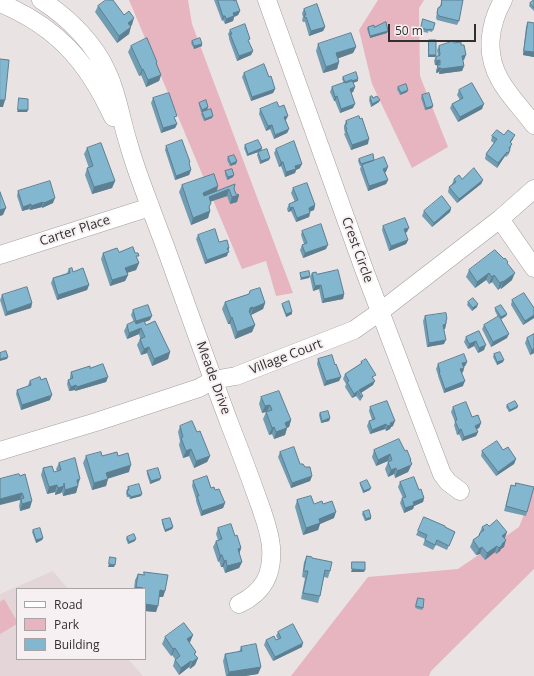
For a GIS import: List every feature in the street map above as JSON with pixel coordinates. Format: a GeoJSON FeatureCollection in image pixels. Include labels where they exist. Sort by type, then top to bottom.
{"type":"FeatureCollection","features":[{"type":"Feature","properties":{"kind":"street","name":"Meade Drive"},"geometry":{"type":"LineString","coordinates":[[41,0],[69,21],[84,37],[108,74],[119,106],[128,143],[150,207],[213,380],[252,481],[270,535],[271,560],[269,573],[258,593],[240,604]]}},
{"type":"Feature","properties":{"kind":"street","name":"Crest Circle"},"geometry":{"type":"LineString","coordinates":[[266,0],[365,272],[442,474],[448,482],[460,491]]}},
{"type":"Feature","properties":{"kind":"street"},"geometry":{"type":"LineString","coordinates":[[503,0],[493,23],[490,37],[490,51],[493,65],[500,80],[534,125]]}},
{"type":"Feature","properties":{"kind":"street","name":"Meade Drive"},"geometry":{"type":"LineString","coordinates":[[0,2],[36,21],[68,47],[96,84],[114,121],[128,143]]}},
{"type":"Feature","properties":{"kind":"street","name":"Village Court"},"geometry":{"type":"LineString","coordinates":[[0,451],[96,422],[199,388],[213,380],[236,376],[354,330],[381,312],[500,219],[534,189]]}},
{"type":"Feature","properties":{"kind":"street","name":"Carter Place"},"geometry":{"type":"LineString","coordinates":[[0,255],[150,207]]}},
{"type":"Feature","properties":{"kind":"street"},"geometry":{"type":"LineString","coordinates":[[500,219],[534,268]]}},
{"type":"Feature","properties":{"kind":"shaded area"},"geometry":{"type":"Polygon","coordinates":[[[53,571],[67,588],[16,588],[16,660],[129,660],[143,676],[0,676],[0,594],[53,571]]]}},
{"type":"Feature","properties":{"kind":"green space"},"geometry":{"type":"Polygon","coordinates":[[[129,0],[188,0],[192,24],[293,293],[276,296],[266,261],[242,269],[129,0]]]}},
{"type":"Feature","properties":{"kind":"green space"},"geometry":{"type":"Polygon","coordinates":[[[378,0],[424,0],[419,8],[420,76],[448,147],[412,168],[372,84],[359,30],[378,0]]]}},
{"type":"Feature","properties":{"kind":"green space"},"geometry":{"type":"Polygon","coordinates":[[[534,489],[534,569],[431,671],[429,676],[291,676],[368,577],[458,569],[519,527],[534,489]]]}},
{"type":"Feature","properties":{"kind":"green space"},"geometry":{"type":"Polygon","coordinates":[[[4,599],[16,619],[16,625],[0,634],[0,602],[4,599]]]}},
{"type":"Feature","properties":{"kind":"building"},"geometry":{"type":"Polygon","coordinates":[[[106,0],[113,0],[124,15],[129,11],[134,18],[128,23],[131,27],[119,36],[98,6],[106,0]]]}},
{"type":"Feature","properties":{"kind":"building"},"geometry":{"type":"Polygon","coordinates":[[[218,0],[236,0],[240,11],[233,13],[234,16],[226,19],[225,16],[223,16],[218,0]]]}},
{"type":"Feature","properties":{"kind":"building"},"geometry":{"type":"Polygon","coordinates":[[[442,0],[463,0],[459,21],[439,16],[437,13],[438,8],[441,6],[442,0]]]}},
{"type":"Feature","properties":{"kind":"building"},"geometry":{"type":"Polygon","coordinates":[[[534,0],[534,8],[530,3],[534,0]]]}},
{"type":"Feature","properties":{"kind":"building"},"geometry":{"type":"Polygon","coordinates":[[[317,4],[325,27],[311,31],[304,15],[306,15],[304,9],[317,4]]]}},
{"type":"Feature","properties":{"kind":"building"},"geometry":{"type":"Polygon","coordinates":[[[423,19],[435,23],[433,30],[421,28],[423,19]]]}},
{"type":"Feature","properties":{"kind":"building"},"geometry":{"type":"Polygon","coordinates":[[[386,22],[388,31],[370,36],[368,27],[374,25],[374,27],[386,22]]]}},
{"type":"Feature","properties":{"kind":"building"},"geometry":{"type":"Polygon","coordinates":[[[528,22],[534,23],[534,52],[524,51],[528,22]]]}},
{"type":"Feature","properties":{"kind":"building"},"geometry":{"type":"Polygon","coordinates":[[[245,24],[250,39],[248,40],[253,51],[239,56],[230,34],[232,34],[230,30],[245,24]]]}},
{"type":"Feature","properties":{"kind":"building"},"geometry":{"type":"Polygon","coordinates":[[[351,33],[356,47],[336,53],[339,62],[326,67],[318,44],[351,33]]]}},
{"type":"Feature","properties":{"kind":"building"},"geometry":{"type":"Polygon","coordinates":[[[147,38],[161,75],[148,80],[131,46],[147,38]]]}},
{"type":"Feature","properties":{"kind":"building"},"geometry":{"type":"Polygon","coordinates":[[[200,38],[202,44],[194,46],[192,41],[200,38]]]}},
{"type":"Feature","properties":{"kind":"building"},"geometry":{"type":"Polygon","coordinates":[[[429,40],[436,40],[436,55],[429,55],[429,40]]]}},
{"type":"Feature","properties":{"kind":"building"},"geometry":{"type":"Polygon","coordinates":[[[454,41],[454,43],[461,42],[461,45],[464,45],[466,55],[462,56],[464,66],[441,69],[438,68],[437,65],[440,65],[440,60],[436,61],[436,56],[440,55],[439,46],[454,41]]]}},
{"type":"Feature","properties":{"kind":"building"},"geometry":{"type":"Polygon","coordinates":[[[0,59],[9,60],[5,100],[0,100],[0,59]]]}},
{"type":"Feature","properties":{"kind":"building"},"geometry":{"type":"Polygon","coordinates":[[[264,64],[269,77],[271,76],[275,89],[252,97],[244,73],[264,64]]]}},
{"type":"Feature","properties":{"kind":"building"},"geometry":{"type":"Polygon","coordinates":[[[356,72],[358,79],[345,83],[343,77],[356,72]]]}},
{"type":"Feature","properties":{"kind":"building"},"geometry":{"type":"Polygon","coordinates":[[[352,80],[355,87],[350,89],[355,104],[341,109],[337,96],[335,97],[332,87],[352,80]]]}},
{"type":"Feature","properties":{"kind":"building"},"geometry":{"type":"Polygon","coordinates":[[[472,83],[484,104],[460,117],[452,104],[463,98],[459,90],[472,83]]]}},
{"type":"Feature","properties":{"kind":"building"},"geometry":{"type":"Polygon","coordinates":[[[406,84],[408,90],[401,93],[398,87],[406,84]]]}},
{"type":"Feature","properties":{"kind":"building"},"geometry":{"type":"Polygon","coordinates":[[[169,93],[177,116],[174,117],[177,124],[163,128],[153,98],[169,93]]]}},
{"type":"Feature","properties":{"kind":"building"},"geometry":{"type":"Polygon","coordinates":[[[429,93],[433,106],[426,108],[422,95],[429,93]]]}},
{"type":"Feature","properties":{"kind":"building"},"geometry":{"type":"Polygon","coordinates":[[[372,96],[373,98],[377,96],[380,100],[372,104],[370,97],[372,96]]]}},
{"type":"Feature","properties":{"kind":"building"},"geometry":{"type":"Polygon","coordinates":[[[19,98],[28,99],[28,110],[18,110],[19,98]]]}},
{"type":"Feature","properties":{"kind":"building"},"geometry":{"type":"Polygon","coordinates":[[[206,100],[208,107],[202,110],[199,103],[206,100]]]}},
{"type":"Feature","properties":{"kind":"building"},"geometry":{"type":"Polygon","coordinates":[[[277,102],[279,107],[284,105],[288,116],[284,117],[289,129],[275,135],[272,125],[268,126],[260,109],[277,102]]]}},
{"type":"Feature","properties":{"kind":"building"},"geometry":{"type":"Polygon","coordinates":[[[211,109],[213,116],[205,119],[202,112],[211,109]]]}},
{"type":"Feature","properties":{"kind":"building"},"geometry":{"type":"Polygon","coordinates":[[[359,116],[360,119],[362,118],[369,139],[352,145],[345,125],[347,124],[346,121],[359,116]]]}},
{"type":"Feature","properties":{"kind":"building"},"geometry":{"type":"Polygon","coordinates":[[[497,130],[504,135],[508,130],[515,135],[510,142],[512,144],[509,148],[510,150],[498,163],[486,154],[497,139],[492,136],[497,130]]]}},
{"type":"Feature","properties":{"kind":"building"},"geometry":{"type":"Polygon","coordinates":[[[182,140],[190,162],[191,170],[176,176],[166,146],[182,140]]]}},
{"type":"Feature","properties":{"kind":"building"},"geometry":{"type":"Polygon","coordinates":[[[258,140],[262,148],[248,154],[245,145],[258,140]]]}},
{"type":"Feature","properties":{"kind":"building"},"geometry":{"type":"Polygon","coordinates":[[[294,141],[302,164],[295,166],[296,169],[286,172],[283,162],[281,162],[276,149],[294,141]]]}},
{"type":"Feature","properties":{"kind":"building"},"geometry":{"type":"Polygon","coordinates":[[[101,143],[115,181],[94,187],[87,168],[93,166],[87,148],[101,143]]]}},
{"type":"Feature","properties":{"kind":"building"},"geometry":{"type":"Polygon","coordinates":[[[267,149],[270,158],[261,161],[258,152],[267,149]]]}},
{"type":"Feature","properties":{"kind":"building"},"geometry":{"type":"Polygon","coordinates":[[[373,154],[374,160],[361,164],[359,159],[373,154]]]}},
{"type":"Feature","properties":{"kind":"building"},"geometry":{"type":"Polygon","coordinates":[[[234,155],[237,161],[231,164],[228,157],[234,155]]]}},
{"type":"Feature","properties":{"kind":"building"},"geometry":{"type":"Polygon","coordinates":[[[384,157],[388,167],[383,169],[388,180],[369,186],[362,165],[384,157]]]}},
{"type":"Feature","properties":{"kind":"building"},"geometry":{"type":"Polygon","coordinates":[[[474,168],[483,180],[459,199],[449,187],[456,182],[454,179],[459,175],[462,179],[474,168]]]}},
{"type":"Feature","properties":{"kind":"building"},"geometry":{"type":"Polygon","coordinates":[[[232,169],[234,175],[228,177],[225,171],[232,169]]]}},
{"type":"Feature","properties":{"kind":"building"},"geometry":{"type":"Polygon","coordinates":[[[214,174],[218,186],[203,193],[204,196],[235,184],[234,189],[236,194],[239,195],[232,197],[229,189],[209,197],[211,203],[209,207],[210,211],[193,218],[182,185],[214,174]]]}},
{"type":"Feature","properties":{"kind":"building"},"geometry":{"type":"Polygon","coordinates":[[[50,181],[55,198],[44,203],[31,206],[31,204],[23,207],[18,191],[50,181]]]}},
{"type":"Feature","properties":{"kind":"building"},"geometry":{"type":"Polygon","coordinates":[[[307,183],[315,205],[309,208],[310,213],[297,218],[293,207],[290,208],[289,204],[298,200],[293,188],[307,183]]]}},
{"type":"Feature","properties":{"kind":"building"},"geometry":{"type":"Polygon","coordinates":[[[0,192],[6,208],[0,210],[0,192]]]}},
{"type":"Feature","properties":{"kind":"building"},"geometry":{"type":"Polygon","coordinates":[[[442,196],[451,208],[434,223],[424,211],[442,196]]]}},
{"type":"Feature","properties":{"kind":"building"},"geometry":{"type":"Polygon","coordinates":[[[405,218],[409,228],[404,229],[408,240],[391,246],[383,226],[405,218]]]}},
{"type":"Feature","properties":{"kind":"building"},"geometry":{"type":"Polygon","coordinates":[[[321,224],[328,245],[305,253],[302,245],[307,243],[302,231],[321,224]]]}},
{"type":"Feature","properties":{"kind":"building"},"geometry":{"type":"Polygon","coordinates":[[[215,229],[219,242],[227,240],[229,248],[227,248],[229,252],[207,260],[198,235],[215,229]]]}},
{"type":"Feature","properties":{"kind":"building"},"geometry":{"type":"Polygon","coordinates":[[[133,247],[135,253],[138,253],[139,256],[136,256],[139,263],[125,268],[128,275],[112,280],[103,253],[117,248],[119,252],[133,247]]]}},
{"type":"Feature","properties":{"kind":"building"},"geometry":{"type":"Polygon","coordinates":[[[495,250],[504,259],[505,258],[515,273],[500,283],[494,275],[492,277],[489,273],[477,282],[469,270],[495,250]]]}},
{"type":"Feature","properties":{"kind":"building"},"geometry":{"type":"Polygon","coordinates":[[[72,268],[73,272],[83,268],[89,285],[58,295],[53,278],[70,273],[69,269],[72,268]]]}},
{"type":"Feature","properties":{"kind":"building"},"geometry":{"type":"Polygon","coordinates":[[[338,270],[344,294],[324,299],[321,285],[315,286],[312,273],[316,272],[317,274],[338,270]]]}},
{"type":"Feature","properties":{"kind":"building"},"geometry":{"type":"Polygon","coordinates":[[[309,271],[310,276],[301,278],[300,273],[309,271]]]}},
{"type":"Feature","properties":{"kind":"building"},"geometry":{"type":"Polygon","coordinates":[[[27,287],[32,303],[7,312],[2,295],[27,287]]]}},
{"type":"Feature","properties":{"kind":"building"},"geometry":{"type":"Polygon","coordinates":[[[260,288],[265,303],[250,308],[249,311],[255,325],[237,332],[225,302],[249,294],[250,291],[260,288]]]}},
{"type":"Feature","properties":{"kind":"building"},"geometry":{"type":"Polygon","coordinates":[[[524,293],[534,308],[534,315],[525,321],[512,300],[524,293]]]}},
{"type":"Feature","properties":{"kind":"building"},"geometry":{"type":"Polygon","coordinates":[[[473,298],[478,304],[473,308],[468,302],[473,298]]]}},
{"type":"Feature","properties":{"kind":"building"},"geometry":{"type":"Polygon","coordinates":[[[289,301],[292,312],[286,314],[282,304],[289,301]]]}},
{"type":"Feature","properties":{"kind":"building"},"geometry":{"type":"Polygon","coordinates":[[[148,305],[152,316],[136,321],[133,310],[148,305]]]}},
{"type":"Feature","properties":{"kind":"building"},"geometry":{"type":"Polygon","coordinates":[[[501,305],[507,314],[501,317],[495,308],[501,305]]]}},
{"type":"Feature","properties":{"kind":"building"},"geometry":{"type":"Polygon","coordinates":[[[446,313],[446,324],[443,325],[446,340],[429,343],[425,316],[446,313]]]}},
{"type":"Feature","properties":{"kind":"building"},"geometry":{"type":"Polygon","coordinates":[[[499,316],[509,334],[493,342],[484,325],[499,316]]]}},
{"type":"Feature","properties":{"kind":"building"},"geometry":{"type":"Polygon","coordinates":[[[135,321],[136,324],[144,321],[146,325],[155,321],[170,352],[154,359],[149,347],[144,349],[140,339],[145,337],[141,328],[129,333],[127,325],[135,321]]]}},
{"type":"Feature","properties":{"kind":"building"},"geometry":{"type":"Polygon","coordinates":[[[479,331],[486,345],[479,348],[476,341],[469,344],[466,337],[479,331]]]}},
{"type":"Feature","properties":{"kind":"building"},"geometry":{"type":"Polygon","coordinates":[[[534,334],[534,349],[532,350],[527,338],[534,334]]]}},
{"type":"Feature","properties":{"kind":"building"},"geometry":{"type":"Polygon","coordinates":[[[6,351],[8,357],[0,359],[0,353],[6,351]]]}},
{"type":"Feature","properties":{"kind":"building"},"geometry":{"type":"Polygon","coordinates":[[[500,352],[504,360],[497,362],[494,354],[500,352]]]}},
{"type":"Feature","properties":{"kind":"building"},"geometry":{"type":"Polygon","coordinates":[[[464,354],[467,362],[462,363],[464,368],[460,369],[465,381],[445,389],[438,364],[464,354]]]}},
{"type":"Feature","properties":{"kind":"building"},"geometry":{"type":"Polygon","coordinates":[[[332,355],[341,377],[326,381],[318,359],[332,355]]]}},
{"type":"Feature","properties":{"kind":"building"},"geometry":{"type":"Polygon","coordinates":[[[366,359],[376,375],[372,377],[375,381],[359,390],[363,396],[361,397],[358,391],[354,394],[347,382],[349,381],[345,374],[366,359]]]}},
{"type":"Feature","properties":{"kind":"building"},"geometry":{"type":"Polygon","coordinates":[[[103,364],[108,377],[77,387],[76,385],[71,387],[68,380],[73,378],[71,372],[90,366],[90,368],[103,364]]]}},
{"type":"Feature","properties":{"kind":"building"},"geometry":{"type":"Polygon","coordinates":[[[40,377],[41,380],[46,378],[52,395],[22,405],[17,390],[31,385],[30,381],[40,377]]]}},
{"type":"Feature","properties":{"kind":"building"},"geometry":{"type":"Polygon","coordinates":[[[279,391],[291,420],[285,423],[287,428],[276,432],[274,427],[272,428],[266,412],[272,410],[270,405],[265,406],[261,397],[279,391]]]}},
{"type":"Feature","properties":{"kind":"building"},"geometry":{"type":"Polygon","coordinates":[[[387,401],[395,421],[390,423],[391,425],[387,426],[386,424],[372,430],[369,421],[375,419],[370,407],[387,401]]]}},
{"type":"Feature","properties":{"kind":"building"},"geometry":{"type":"Polygon","coordinates":[[[515,401],[518,406],[510,410],[507,405],[515,401]]]}},
{"type":"Feature","properties":{"kind":"building"},"geometry":{"type":"Polygon","coordinates":[[[466,402],[472,417],[478,415],[481,423],[475,426],[478,432],[464,437],[461,429],[459,430],[455,421],[457,420],[453,407],[466,402]]]}},
{"type":"Feature","properties":{"kind":"building"},"geometry":{"type":"Polygon","coordinates":[[[328,411],[330,418],[322,421],[320,413],[328,411]]]}},
{"type":"Feature","properties":{"kind":"building"},"geometry":{"type":"Polygon","coordinates":[[[192,421],[197,432],[200,431],[210,456],[196,461],[191,449],[186,451],[181,438],[183,437],[180,426],[192,421]]]}},
{"type":"Feature","properties":{"kind":"building"},"geometry":{"type":"Polygon","coordinates":[[[399,439],[405,451],[407,450],[412,464],[397,471],[396,468],[391,470],[388,462],[392,460],[390,454],[378,460],[374,450],[399,439]]]}},
{"type":"Feature","properties":{"kind":"building"},"geometry":{"type":"Polygon","coordinates":[[[497,441],[503,450],[508,447],[516,459],[498,472],[482,451],[497,441]]]}},
{"type":"Feature","properties":{"kind":"building"},"geometry":{"type":"Polygon","coordinates":[[[294,447],[300,464],[303,464],[305,467],[310,467],[312,476],[292,483],[280,452],[294,447]]]}},
{"type":"Feature","properties":{"kind":"building"},"geometry":{"type":"Polygon","coordinates":[[[101,452],[102,456],[117,452],[118,456],[128,453],[131,465],[106,473],[108,479],[94,483],[86,456],[101,452]]]}},
{"type":"Feature","properties":{"kind":"building"},"geometry":{"type":"Polygon","coordinates":[[[75,458],[80,479],[77,480],[78,486],[65,490],[64,483],[64,486],[58,488],[57,485],[49,487],[43,468],[52,466],[54,472],[61,470],[59,463],[75,458]]]}},
{"type":"Feature","properties":{"kind":"building"},"geometry":{"type":"Polygon","coordinates":[[[158,468],[161,478],[151,481],[147,471],[158,468]]]}},
{"type":"Feature","properties":{"kind":"building"},"geometry":{"type":"Polygon","coordinates":[[[19,474],[20,476],[25,474],[32,501],[22,504],[21,499],[24,498],[22,493],[0,499],[0,479],[19,474]]]}},
{"type":"Feature","properties":{"kind":"building"},"geometry":{"type":"Polygon","coordinates":[[[207,476],[211,488],[214,487],[215,490],[219,489],[225,503],[202,511],[197,496],[199,496],[193,481],[207,476]]]}},
{"type":"Feature","properties":{"kind":"building"},"geometry":{"type":"Polygon","coordinates":[[[414,477],[424,498],[413,502],[414,505],[405,508],[402,498],[406,497],[400,482],[414,477]]]}},
{"type":"Feature","properties":{"kind":"building"},"geometry":{"type":"Polygon","coordinates":[[[367,480],[371,488],[364,491],[360,483],[367,480]]]}},
{"type":"Feature","properties":{"kind":"building"},"geometry":{"type":"Polygon","coordinates":[[[516,483],[534,487],[527,512],[506,506],[511,485],[515,486],[516,483]]]}},
{"type":"Feature","properties":{"kind":"building"},"geometry":{"type":"Polygon","coordinates":[[[139,484],[142,494],[131,497],[128,495],[128,487],[139,484]]]}},
{"type":"Feature","properties":{"kind":"building"},"geometry":{"type":"Polygon","coordinates":[[[311,496],[314,504],[322,501],[323,504],[332,501],[336,512],[319,519],[320,523],[306,528],[297,500],[311,496]]]}},
{"type":"Feature","properties":{"kind":"building"},"geometry":{"type":"Polygon","coordinates":[[[369,510],[371,517],[366,519],[363,512],[369,510]]]}},
{"type":"Feature","properties":{"kind":"building"},"geometry":{"type":"Polygon","coordinates":[[[424,517],[455,532],[449,546],[437,540],[435,545],[425,540],[427,535],[418,531],[424,517]]]}},
{"type":"Feature","properties":{"kind":"building"},"geometry":{"type":"Polygon","coordinates":[[[170,518],[173,527],[165,530],[162,520],[170,518]]]}},
{"type":"Feature","properties":{"kind":"building"},"geometry":{"type":"Polygon","coordinates":[[[497,520],[507,532],[502,536],[506,540],[499,548],[497,546],[487,553],[482,547],[479,549],[473,540],[484,530],[482,527],[487,524],[489,526],[497,520]]]}},
{"type":"Feature","properties":{"kind":"building"},"geometry":{"type":"Polygon","coordinates":[[[231,524],[235,536],[237,535],[241,548],[238,549],[242,562],[227,566],[226,560],[224,561],[222,555],[220,555],[216,541],[222,539],[218,528],[231,524]]]}},
{"type":"Feature","properties":{"kind":"building"},"geometry":{"type":"Polygon","coordinates":[[[40,528],[43,538],[36,540],[33,530],[40,528]]]}},
{"type":"Feature","properties":{"kind":"building"},"geometry":{"type":"Polygon","coordinates":[[[134,534],[136,539],[129,542],[127,537],[134,534]]]}},
{"type":"Feature","properties":{"kind":"building"},"geometry":{"type":"Polygon","coordinates":[[[307,556],[332,562],[330,571],[325,570],[320,596],[303,593],[308,571],[304,571],[307,556]]]}},
{"type":"Feature","properties":{"kind":"building"},"geometry":{"type":"Polygon","coordinates":[[[110,557],[116,558],[115,565],[109,564],[110,557]]]}},
{"type":"Feature","properties":{"kind":"building"},"geometry":{"type":"Polygon","coordinates":[[[352,562],[365,562],[365,570],[352,569],[352,562]]]}},
{"type":"Feature","properties":{"kind":"building"},"geometry":{"type":"Polygon","coordinates":[[[144,572],[168,575],[165,591],[160,590],[158,606],[146,604],[146,588],[136,587],[138,574],[144,575],[144,572]]]}},
{"type":"Feature","properties":{"kind":"building"},"geometry":{"type":"Polygon","coordinates":[[[418,598],[424,599],[423,608],[416,606],[418,598]]]}},
{"type":"Feature","properties":{"kind":"building"},"geometry":{"type":"Polygon","coordinates":[[[184,623],[193,635],[187,639],[196,652],[194,654],[198,658],[181,668],[175,660],[180,656],[165,637],[184,623]]]}},
{"type":"Feature","properties":{"kind":"building"},"geometry":{"type":"Polygon","coordinates":[[[293,624],[303,643],[275,657],[266,640],[274,636],[276,640],[281,638],[278,632],[293,624]]]}},
{"type":"Feature","properties":{"kind":"building"},"geometry":{"type":"Polygon","coordinates":[[[256,644],[261,667],[229,672],[225,654],[242,651],[241,647],[256,644]]]}}]}
